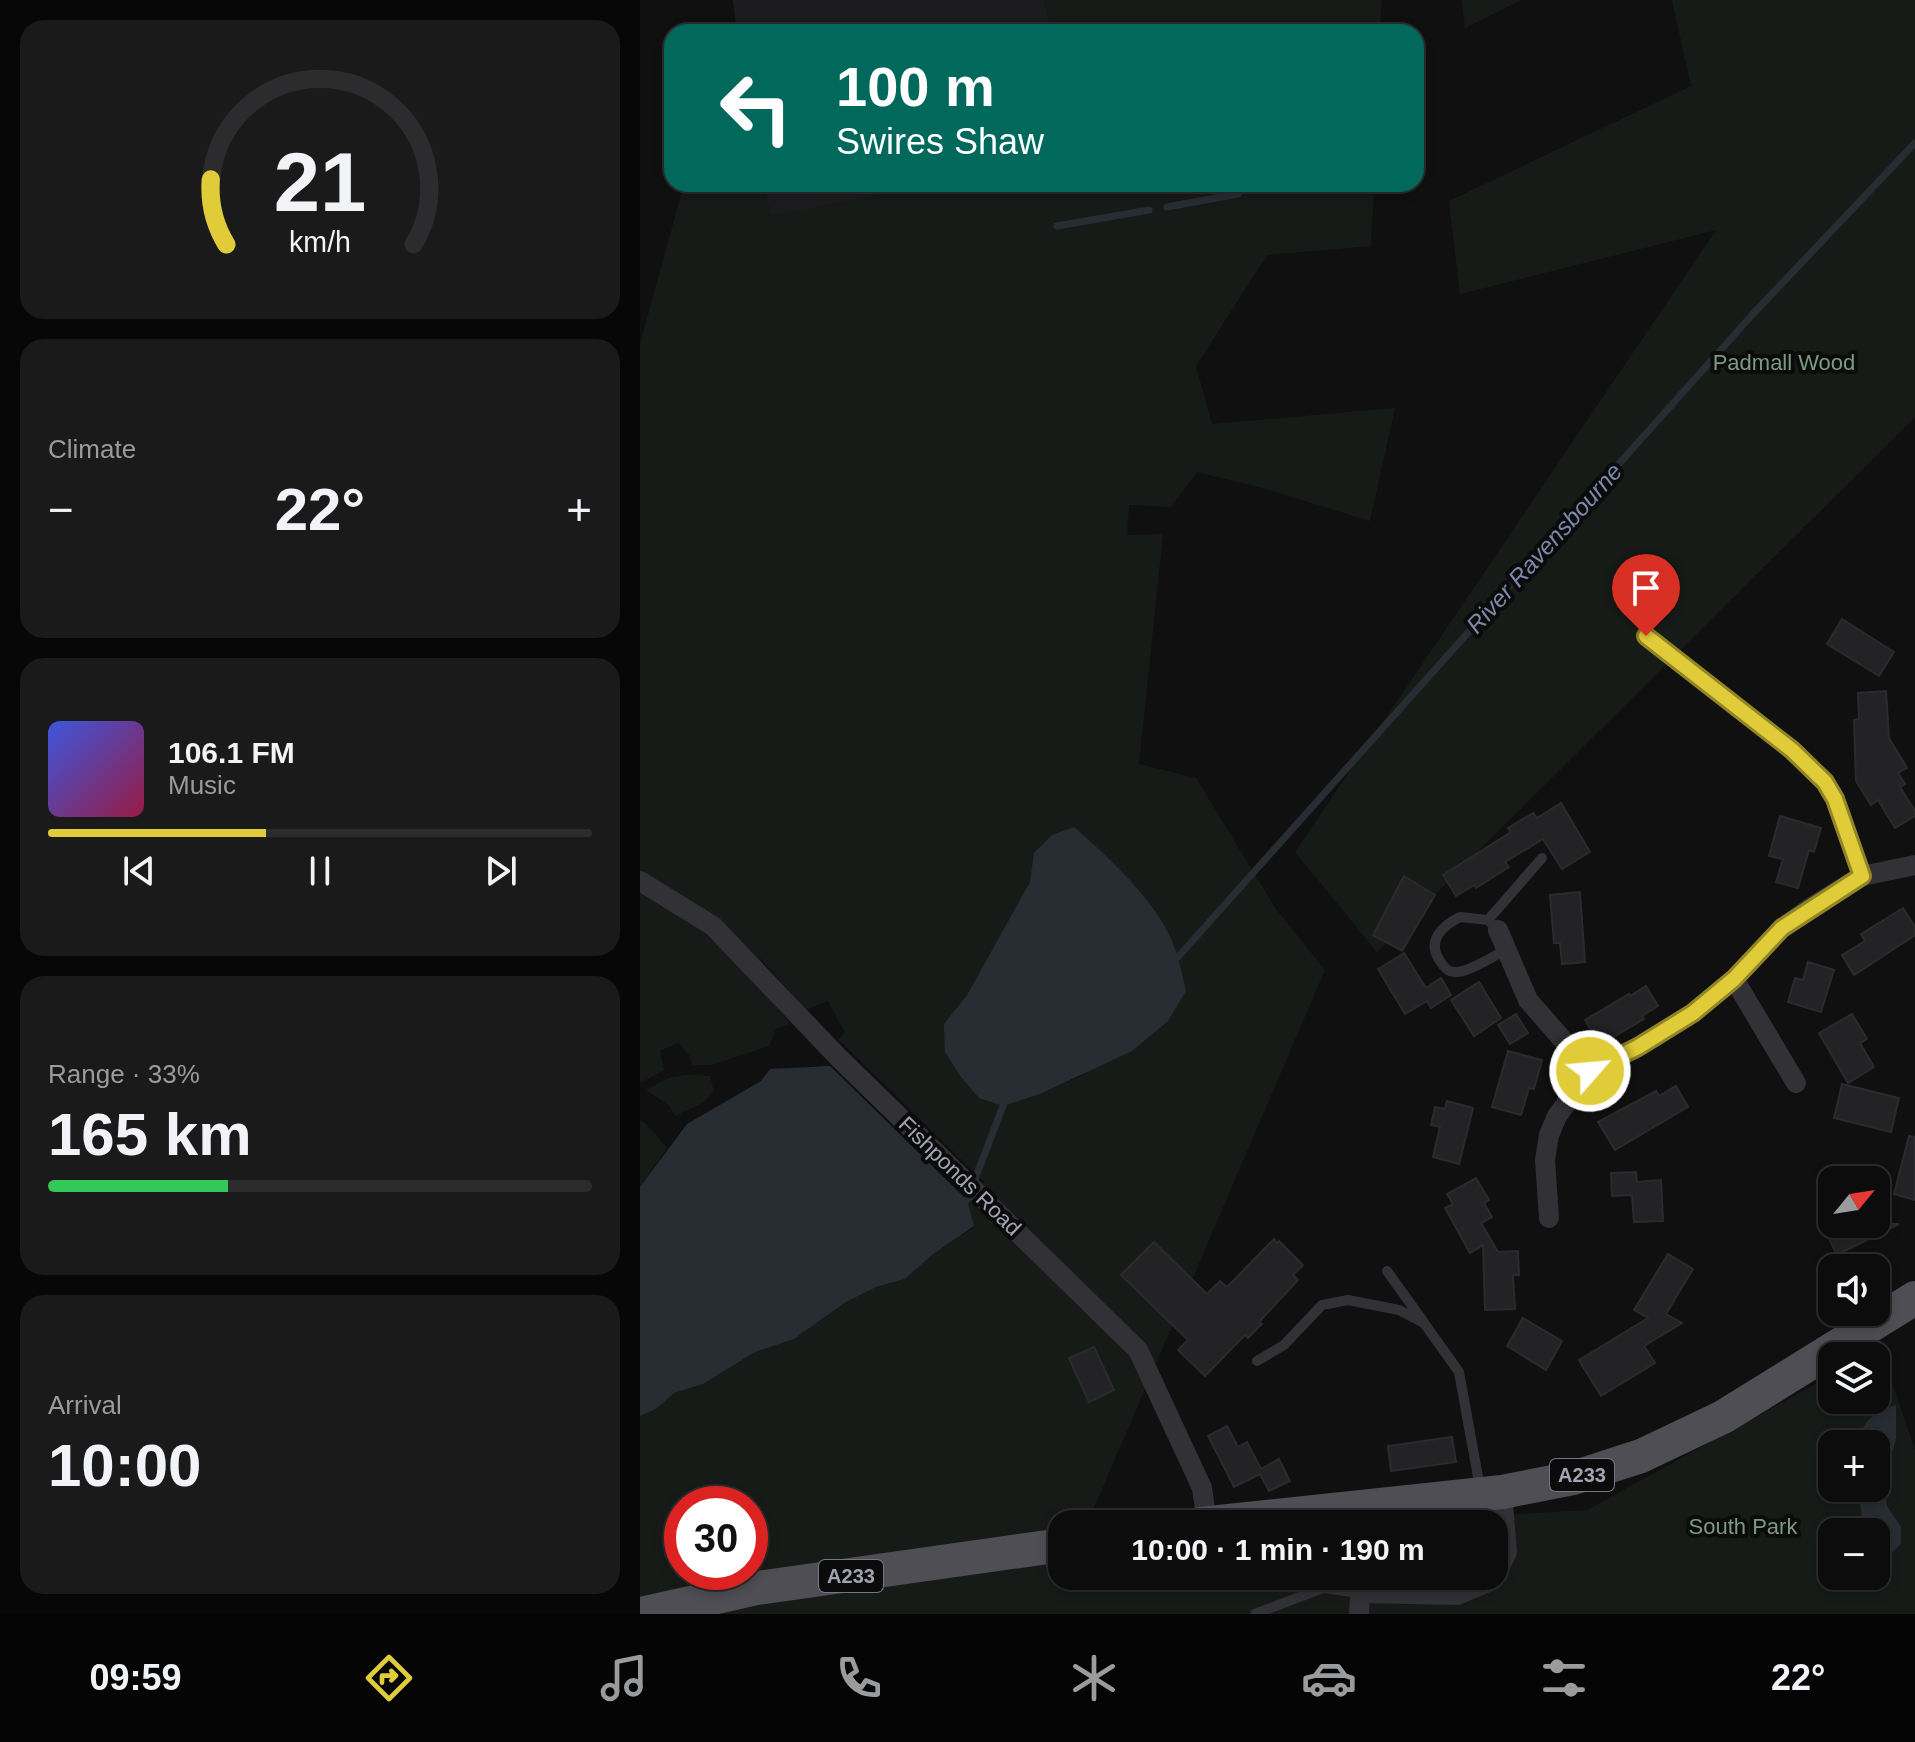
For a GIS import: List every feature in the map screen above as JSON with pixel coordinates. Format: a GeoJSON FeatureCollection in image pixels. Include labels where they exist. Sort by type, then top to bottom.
{"type":"FeatureCollection","features":[{"type":"Feature","properties":{"kind":"main road","name":"A233"},"geometry":{"type":"LineString","coordinates":[[1330,1510],[1491,1493],[1573,1478],[1641,1456],[1723,1417],[1915,1298]]}},
{"type":"Feature","properties":{"kind":"main road","name":"A233"},"geometry":{"type":"LineString","coordinates":[[641,1614],[757,1588],[1048,1547]]}},
{"type":"Feature","properties":{"kind":"street"},"geometry":{"type":"LineString","coordinates":[[1792,750],[1825,782],[1835,799],[1862,876]]}},
{"type":"Feature","properties":{"kind":"street"},"geometry":{"type":"LineString","coordinates":[[1549,1218],[1545,1160],[1549,1135],[1557,1116],[1590,1071],[1638,1047],[1693,1013],[1734,979],[1782,928],[1862,876],[1915,865]]}},
{"type":"Feature","properties":{"kind":"street","name":"Fishponds Road"},"geometry":{"type":"LineString","coordinates":[[640,881],[713,926],[822,1041],[1138,1350],[1202,1488],[1205,1510]]}},
{"type":"Feature","properties":{"kind":"street"},"geometry":{"type":"LineString","coordinates":[[1493,925],[1528,1000],[1590,1071]]}},
{"type":"Feature","properties":{"kind":"street"},"geometry":{"type":"LineString","coordinates":[[1734,979],[1796,1083]]}},
{"type":"Feature","properties":{"kind":"street"},"geometry":{"type":"LineString","coordinates":[[1359,1614],[1360,1593],[1457,1595],[1493,1580],[1507,1552],[1491,1493]]}},
{"type":"Feature","properties":{"kind":"lane"},"geometry":{"type":"LineString","coordinates":[[1646,636],[1792,750]]}},
{"type":"Feature","properties":{"kind":"lane"},"geometry":{"type":"LineString","coordinates":[[1506,950],[1454,972],[1439,961],[1434,943],[1445,927],[1460,917],[1493,925],[1542,858]]}},
{"type":"Feature","properties":{"kind":"lane"},"geometry":{"type":"LineString","coordinates":[[1387,1271],[1459,1372],[1491,1493]]}},
{"type":"Feature","properties":{"kind":"lane"},"geometry":{"type":"LineString","coordinates":[[1257,1361],[1284,1345],[1322,1305],[1348,1300],[1399,1310],[1424,1323]]}},
{"type":"Feature","properties":{"kind":"lane"},"geometry":{"type":"LineString","coordinates":[[1255,1614],[1323,1588],[1360,1593]]}},
{"type":"Feature","properties":{"kind":"shaded area"},"geometry":{"type":"Polygon","coordinates":[[[733,0],[1044,0],[1050,24],[736,24],[733,0]]]}},
{"type":"Feature","properties":{"kind":"shaded area"},"geometry":{"type":"Polygon","coordinates":[[[766,192],[898,192],[770,216],[766,192]]]}},
{"type":"Feature","properties":{"kind":"shaded area"},"geometry":{"type":"Polygon","coordinates":[[[1074,827],[1123,873],[1155,911],[1172,941],[1186,991],[1168,1021],[1132,1051],[1040,1094],[1003,1106],[979,1098],[961,1077],[945,1052],[944,1024],[967,995],[1030,882],[1034,853],[1052,835],[1074,827]]]}},
{"type":"Feature","properties":{"kind":"shaded area"},"geometry":{"type":"Polygon","coordinates":[[[830,1066],[967,1200],[974,1226],[932,1255],[905,1279],[876,1287],[846,1302],[794,1339],[755,1352],[703,1384],[674,1393],[656,1409],[640,1416],[640,1187],[687,1124],[761,1081],[770,1069],[830,1066]]]}},
{"type":"Feature","properties":{"kind":"shaded area"},"geometry":{"type":"Polygon","coordinates":[[[1896,1405],[1896,1439],[1890,1459],[1890,1430],[1863,1430],[1876,1414],[1890,1414],[1890,1407],[1896,1405]]]}},
{"type":"Feature","properties":{"kind":"shaded area"},"geometry":{"type":"Polygon","coordinates":[[[1860,1502],[1886,1502],[1901,1527],[1901,1544],[1890,1553],[1890,1518],[1862,1518],[1860,1502]]]}},
{"type":"Feature","properties":{"kind":"green space"},"geometry":{"type":"Polygon","coordinates":[[[1044,0],[1381,0],[1380,24],[1050,24],[1044,0]]]}},
{"type":"Feature","properties":{"kind":"green space"},"geometry":{"type":"Polygon","coordinates":[[[1462,0],[1521,0],[1465,28],[1462,0]]]}},
{"type":"Feature","properties":{"kind":"green space","name":"Padmall Wood"},"geometry":{"type":"Polygon","coordinates":[[[1672,0],[1915,0],[1915,417],[1377,952],[1295,852],[1716,230],[1460,294],[1449,201],[1691,86],[1672,0]]]}},
{"type":"Feature","properties":{"kind":"green space","name":"South Park"},"geometry":{"type":"Polygon","coordinates":[[[682,192],[766,192],[770,215],[897,192],[1374,192],[1371,246],[1267,255],[1196,366],[1212,424],[1395,408],[1370,521],[1266,489],[1197,472],[1171,507],[1129,505],[1127,535],[1163,534],[1139,764],[1196,778],[1276,909],[1325,970],[1093,1510],[1048,1510],[1048,1590],[1508,1590],[1508,1515],[1587,1510],[1818,1383],[1818,1414],[1890,1414],[1890,1376],[1915,1451],[1915,1614],[640,1614],[640,1416],[656,1409],[674,1393],[703,1384],[755,1352],[794,1339],[846,1302],[876,1287],[905,1279],[932,1255],[974,1227],[967,1200],[984,1182],[838,1039],[845,1033],[828,1001],[806,1010],[761,959],[745,969],[790,1024],[776,1029],[769,1046],[711,1065],[693,1065],[678,1043],[660,1051],[664,1070],[640,1083],[640,344],[682,192]],[[1030,882],[967,995],[944,1024],[1003,1106],[1083,1075],[1030,882]]]}},
{"type":"Feature","properties":{"kind":"green space"},"geometry":{"type":"Polygon","coordinates":[[[710,1076],[714,1091],[702,1103],[675,1116],[670,1106],[646,1090],[671,1077],[710,1076]]]}},
{"type":"Feature","properties":{"kind":"green space"},"geometry":{"type":"Polygon","coordinates":[[[640,1121],[667,1148],[640,1187],[640,1121]]]}},
{"type":"Feature","properties":{"kind":"building"},"geometry":{"type":"Polygon","coordinates":[[[1842,619],[1894,652],[1879,676],[1827,644],[1842,619]]]}},
{"type":"Feature","properties":{"kind":"building"},"geometry":{"type":"Polygon","coordinates":[[[1886,691],[1889,738],[1907,768],[1898,773],[1905,784],[1900,787],[1915,811],[1915,816],[1895,828],[1878,800],[1871,805],[1856,781],[1854,720],[1859,719],[1858,693],[1886,691]]]}},
{"type":"Feature","properties":{"kind":"building"},"geometry":{"type":"Polygon","coordinates":[[[1561,803],[1590,852],[1562,869],[1543,839],[1505,862],[1509,867],[1476,888],[1474,885],[1456,896],[1443,875],[1511,832],[1508,828],[1533,813],[1537,818],[1561,803]]]}},
{"type":"Feature","properties":{"kind":"building"},"geometry":{"type":"Polygon","coordinates":[[[1780,816],[1821,828],[1814,852],[1809,850],[1798,888],[1776,882],[1783,859],[1769,856],[1780,816]]]}},
{"type":"Feature","properties":{"kind":"building"},"geometry":{"type":"Polygon","coordinates":[[[1404,876],[1435,895],[1402,951],[1373,935],[1404,876]]]}},
{"type":"Feature","properties":{"kind":"building"},"geometry":{"type":"Polygon","coordinates":[[[1580,892],[1585,962],[1562,964],[1560,943],[1554,943],[1550,895],[1580,892]]]}},
{"type":"Feature","properties":{"kind":"building"},"geometry":{"type":"Polygon","coordinates":[[[1903,908],[1915,927],[1915,935],[1854,975],[1842,955],[1865,941],[1861,934],[1903,908]]]}},
{"type":"Feature","properties":{"kind":"building"},"geometry":{"type":"Polygon","coordinates":[[[1404,953],[1426,988],[1441,978],[1451,995],[1431,1008],[1427,1001],[1405,1014],[1378,969],[1404,953]]]}},
{"type":"Feature","properties":{"kind":"building"},"geometry":{"type":"Polygon","coordinates":[[[1808,962],[1834,970],[1821,1012],[1788,1002],[1795,978],[1803,980],[1808,962]]]}},
{"type":"Feature","properties":{"kind":"building"},"geometry":{"type":"Polygon","coordinates":[[[1479,982],[1501,1018],[1474,1036],[1451,1000],[1479,982]]]}},
{"type":"Feature","properties":{"kind":"building"},"geometry":{"type":"Polygon","coordinates":[[[1646,986],[1658,1006],[1642,1016],[1644,1019],[1600,1045],[1585,1020],[1646,986]]]}},
{"type":"Feature","properties":{"kind":"building"},"geometry":{"type":"Polygon","coordinates":[[[1516,1014],[1528,1033],[1510,1044],[1498,1025],[1516,1014]]]}},
{"type":"Feature","properties":{"kind":"building"},"geometry":{"type":"Polygon","coordinates":[[[1852,1014],[1867,1039],[1860,1043],[1874,1067],[1848,1083],[1819,1033],[1852,1014]]]}},
{"type":"Feature","properties":{"kind":"building"},"geometry":{"type":"Polygon","coordinates":[[[1508,1051],[1542,1060],[1534,1089],[1529,1088],[1521,1115],[1492,1107],[1508,1051]]]}},
{"type":"Feature","properties":{"kind":"building"},"geometry":{"type":"Polygon","coordinates":[[[1842,1084],[1899,1098],[1891,1132],[1834,1118],[1842,1084]]]}},
{"type":"Feature","properties":{"kind":"building"},"geometry":{"type":"Polygon","coordinates":[[[1676,1086],[1688,1107],[1615,1150],[1598,1122],[1656,1091],[1659,1096],[1676,1086]]]}},
{"type":"Feature","properties":{"kind":"building"},"geometry":{"type":"Polygon","coordinates":[[[1447,1101],[1473,1108],[1459,1164],[1433,1157],[1440,1127],[1431,1125],[1435,1107],[1445,1109],[1447,1101]]]}},
{"type":"Feature","properties":{"kind":"building"},"geometry":{"type":"Polygon","coordinates":[[[1909,1136],[1915,1137],[1915,1200],[1894,1194],[1909,1136]]]}},
{"type":"Feature","properties":{"kind":"building"},"geometry":{"type":"Polygon","coordinates":[[[1636,1172],[1637,1182],[1661,1180],[1663,1221],[1634,1222],[1632,1195],[1612,1196],[1611,1173],[1636,1172]]]}},
{"type":"Feature","properties":{"kind":"building"},"geometry":{"type":"Polygon","coordinates":[[[1476,1178],[1489,1200],[1484,1203],[1492,1217],[1481,1223],[1498,1252],[1518,1251],[1519,1275],[1513,1275],[1515,1309],[1485,1310],[1483,1245],[1470,1253],[1445,1208],[1453,1204],[1447,1194],[1476,1178]]]}},
{"type":"Feature","properties":{"kind":"building"},"geometry":{"type":"Polygon","coordinates":[[[1829,1238],[1871,1238],[1839,1254],[1829,1238]]]}},
{"type":"Feature","properties":{"kind":"building"},"geometry":{"type":"Polygon","coordinates":[[[1274,1239],[1303,1265],[1293,1275],[1298,1280],[1259,1322],[1262,1324],[1248,1338],[1245,1335],[1205,1376],[1178,1350],[1188,1340],[1121,1275],[1154,1242],[1207,1294],[1220,1281],[1227,1287],[1274,1239]]]}},
{"type":"Feature","properties":{"kind":"building"},"geometry":{"type":"Polygon","coordinates":[[[1668,1254],[1693,1269],[1666,1314],[1682,1323],[1644,1346],[1655,1363],[1601,1396],[1579,1360],[1648,1318],[1634,1310],[1668,1254]]]}},
{"type":"Feature","properties":{"kind":"building"},"geometry":{"type":"Polygon","coordinates":[[[1523,1318],[1562,1341],[1546,1370],[1507,1346],[1523,1318]]]}},
{"type":"Feature","properties":{"kind":"building"},"geometry":{"type":"Polygon","coordinates":[[[1094,1347],[1114,1390],[1089,1402],[1069,1358],[1094,1347]]]}},
{"type":"Feature","properties":{"kind":"building"},"geometry":{"type":"Polygon","coordinates":[[[1227,1426],[1238,1447],[1247,1442],[1261,1469],[1279,1459],[1290,1481],[1269,1491],[1260,1474],[1234,1487],[1208,1436],[1227,1426]]]}},
{"type":"Feature","properties":{"kind":"building"},"geometry":{"type":"Polygon","coordinates":[[[1452,1437],[1456,1462],[1391,1471],[1388,1446],[1452,1437]]]}},
{"type":"Feature","properties":{"kind":"waterway","name":"River Ravensbourne"},"geometry":{"type":"LineString","coordinates":[[1178,957],[1752,315],[1915,143]]}},
{"type":"Feature","properties":{"kind":"waterway"},"geometry":{"type":"LineString","coordinates":[[1167,207],[1238,194]]}},
{"type":"Feature","properties":{"kind":"waterway"},"geometry":{"type":"LineString","coordinates":[[1057,226],[1149,210]]}},
{"type":"Feature","properties":{"kind":"waterway"},"geometry":{"type":"LineString","coordinates":[[967,1200],[1003,1106]]}},
{"type":"Feature","properties":{"kind":"route"},"geometry":{"type":"LineString","coordinates":[[1590,1071],[1638,1047],[1693,1013],[1734,979],[1782,928],[1862,876],[1835,799],[1825,782],[1792,750],[1646,636]]}}]}
